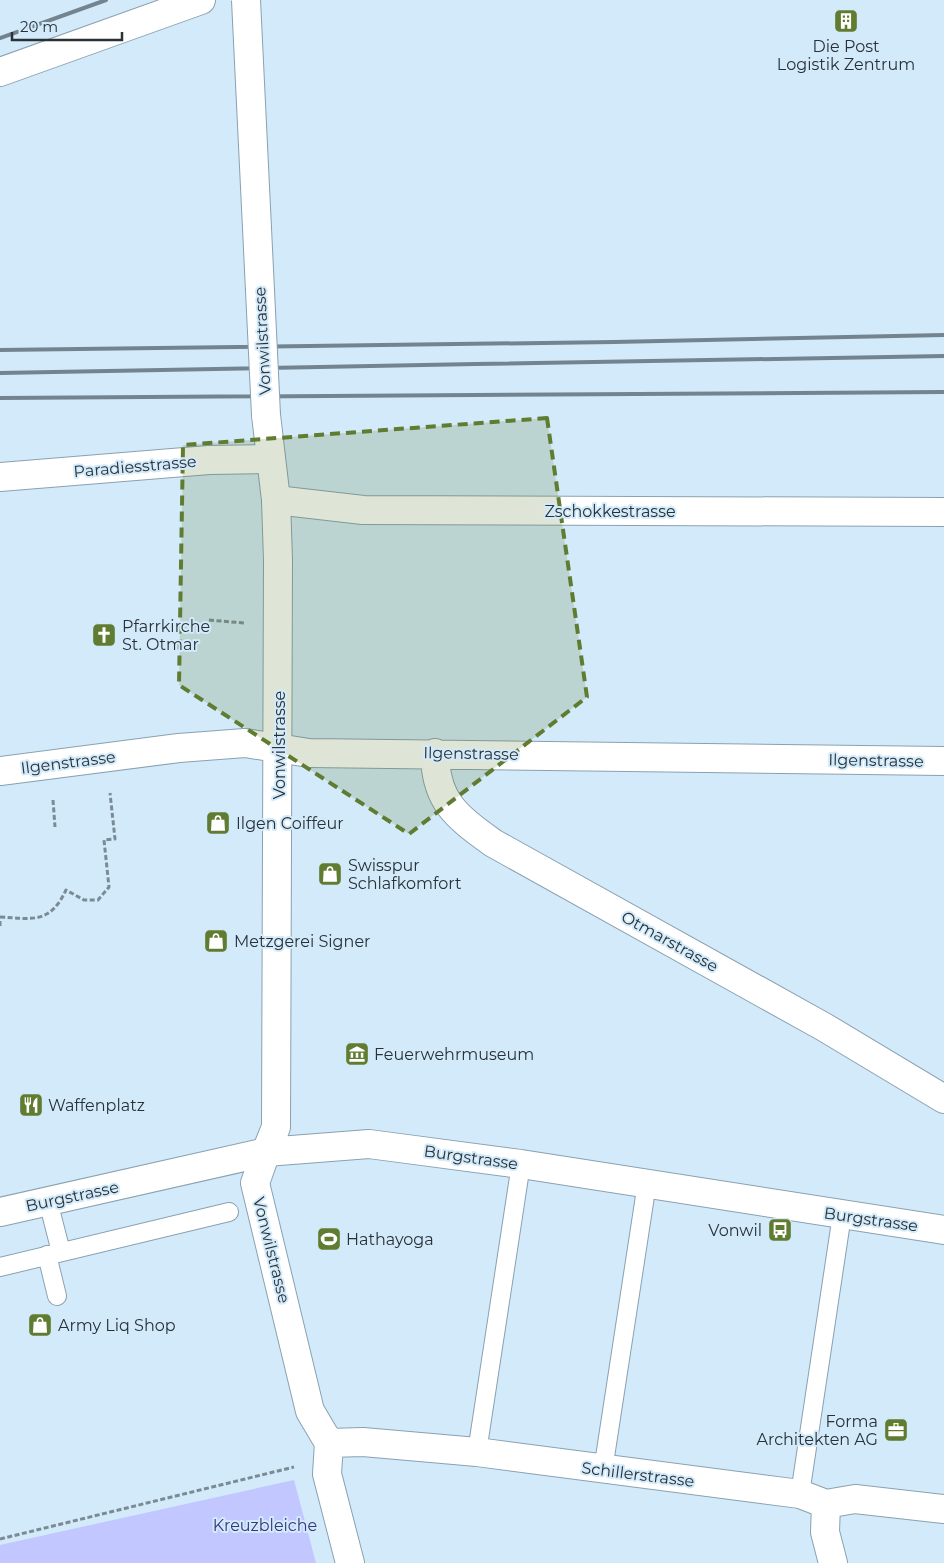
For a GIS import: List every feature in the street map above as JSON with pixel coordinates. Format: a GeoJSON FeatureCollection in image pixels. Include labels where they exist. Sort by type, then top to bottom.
{"type":"FeatureCollection","features":[{"type":"Feature","properties":{"kind":"street"},"geometry":{"type":"LineString","coordinates":[[0,72],[201,0]]}},
{"type":"Feature","properties":{"kind":"street","name":"Vonwilstrasse"},"geometry":{"type":"LineString","coordinates":[[246,0],[266,415],[276,500],[279,748],[276,1127],[255,1182],[310,1411],[330,1443]]}},
{"type":"Feature","properties":{"kind":"street","name":"Paradiesstrasse"},"geometry":{"type":"LineString","coordinates":[[0,477],[209,460],[271,458]]}},
{"type":"Feature","properties":{"kind":"street","name":"Zschokkestrasse"},"geometry":{"type":"LineString","coordinates":[[276,500],[363,510],[944,512]]}},
{"type":"Feature","properties":{"kind":"street","name":"Ilgenstrasse"},"geometry":{"type":"LineString","coordinates":[[0,771],[179,748],[245,743],[309,752],[944,761]]}},
{"type":"Feature","properties":{"kind":"street","name":"Otmarstrasse"},"geometry":{"type":"LineString","coordinates":[[435,753],[435,774],[440,791],[462,820],[493,843],[824,1027],[944,1099]]}},
{"type":"Feature","properties":{"kind":"street","name":"Burgstrasse"},"geometry":{"type":"LineString","coordinates":[[0,1212],[266,1152],[369,1144],[522,1164],[944,1230]]}},
{"type":"Feature","properties":{"kind":"street","name":"Schillerstrasse"},"geometry":{"type":"LineString","coordinates":[[330,1443],[363,1442],[477,1452],[800,1494],[826,1504]]}},
{"type":"Feature","properties":{"kind":"street"},"geometry":{"type":"LineString","coordinates":[[330,1443],[327,1474],[350,1563]]}},
{"type":"Feature","properties":{"kind":"street"},"geometry":{"type":"LineString","coordinates":[[833,1563],[825,1532],[826,1504],[854,1499],[944,1509]]}},
{"type":"Feature","properties":{"kind":"lane"},"geometry":{"type":"LineString","coordinates":[[477,1452],[522,1164]]}},
{"type":"Feature","properties":{"kind":"lane"},"geometry":{"type":"LineString","coordinates":[[604,1470],[646,1183]]}},
{"type":"Feature","properties":{"kind":"lane"},"geometry":{"type":"LineString","coordinates":[[48,1201],[57,1296]]}},
{"type":"Feature","properties":{"kind":"lane"},"geometry":{"type":"LineString","coordinates":[[0,1267],[228,1212]]}},
{"type":"Feature","properties":{"kind":"lane"},"geometry":{"type":"LineString","coordinates":[[800,1494],[842,1215]]}},
{"type":"Feature","properties":{"kind":"path"},"geometry":{"type":"LineString","coordinates":[[209,620],[247,623]]}},
{"type":"Feature","properties":{"kind":"path"},"geometry":{"type":"LineString","coordinates":[[0,926],[0,917],[27,918],[42,916],[56,909],[66,890],[84,900],[98,900],[104,894],[109,887],[104,840],[115,839],[110,793]]}},
{"type":"Feature","properties":{"kind":"path"},"geometry":{"type":"LineString","coordinates":[[53,800],[55,827]]}},
{"type":"Feature","properties":{"kind":"path"},"geometry":{"type":"LineString","coordinates":[[0,1539],[297,1466]]}},
{"type":"Feature","properties":{"kind":"highlighted area"},"geometry":{"type":"Polygon","coordinates":[[[547,418],[587,697],[409,834],[179,685],[183,445],[547,418]]]}},
{"type":"Feature","properties":{"kind":"green space","name":"Kreuzbleiche"},"geometry":{"type":"Polygon","coordinates":[[[294,1480],[316,1563],[0,1563],[0,1545],[294,1480]]]}},
{"type":"Feature","properties":{"kind":"railway"},"geometry":{"type":"LineString","coordinates":[[0,38],[106,0]]}},
{"type":"Feature","properties":{"kind":"railway"},"geometry":{"type":"LineString","coordinates":[[0,350],[614,342],[944,335]]}},
{"type":"Feature","properties":{"kind":"railway"},"geometry":{"type":"LineString","coordinates":[[0,373],[944,356]]}},
{"type":"Feature","properties":{"kind":"railway"},"geometry":{"type":"LineString","coordinates":[[0,398],[944,392]]}},
{"type":"Feature","properties":{"kind":"place","name":"Die Post Logistik Zentrum"},"geometry":{"type":"Point","coordinates":[846,21]}},
{"type":"Feature","properties":{"kind":"place","name":"Pfarrkirche St. Otmar"},"geometry":{"type":"Point","coordinates":[104,635]}},
{"type":"Feature","properties":{"kind":"place","name":"Ilgen Coiffeur"},"geometry":{"type":"Point","coordinates":[218,823]}},
{"type":"Feature","properties":{"kind":"place","name":"Swisspur Schlafkomfort"},"geometry":{"type":"Point","coordinates":[330,874]}},
{"type":"Feature","properties":{"kind":"place","name":"Metzgerei Signer"},"geometry":{"type":"Point","coordinates":[216,941]}},
{"type":"Feature","properties":{"kind":"place","name":"Feuerwehrmuseum"},"geometry":{"type":"Point","coordinates":[357,1054]}},
{"type":"Feature","properties":{"kind":"place","name":"Waffenplatz"},"geometry":{"type":"Point","coordinates":[31,1105]}},
{"type":"Feature","properties":{"kind":"place","name":"Vonwil"},"geometry":{"type":"Point","coordinates":[780,1230]}},
{"type":"Feature","properties":{"kind":"place","name":"Hathayoga"},"geometry":{"type":"Point","coordinates":[329,1239]}},
{"type":"Feature","properties":{"kind":"place","name":"Army Liq Shop"},"geometry":{"type":"Point","coordinates":[40,1325]}},
{"type":"Feature","properties":{"kind":"place","name":"Forma Architekten AG"},"geometry":{"type":"Point","coordinates":[896,1430]}}]}
